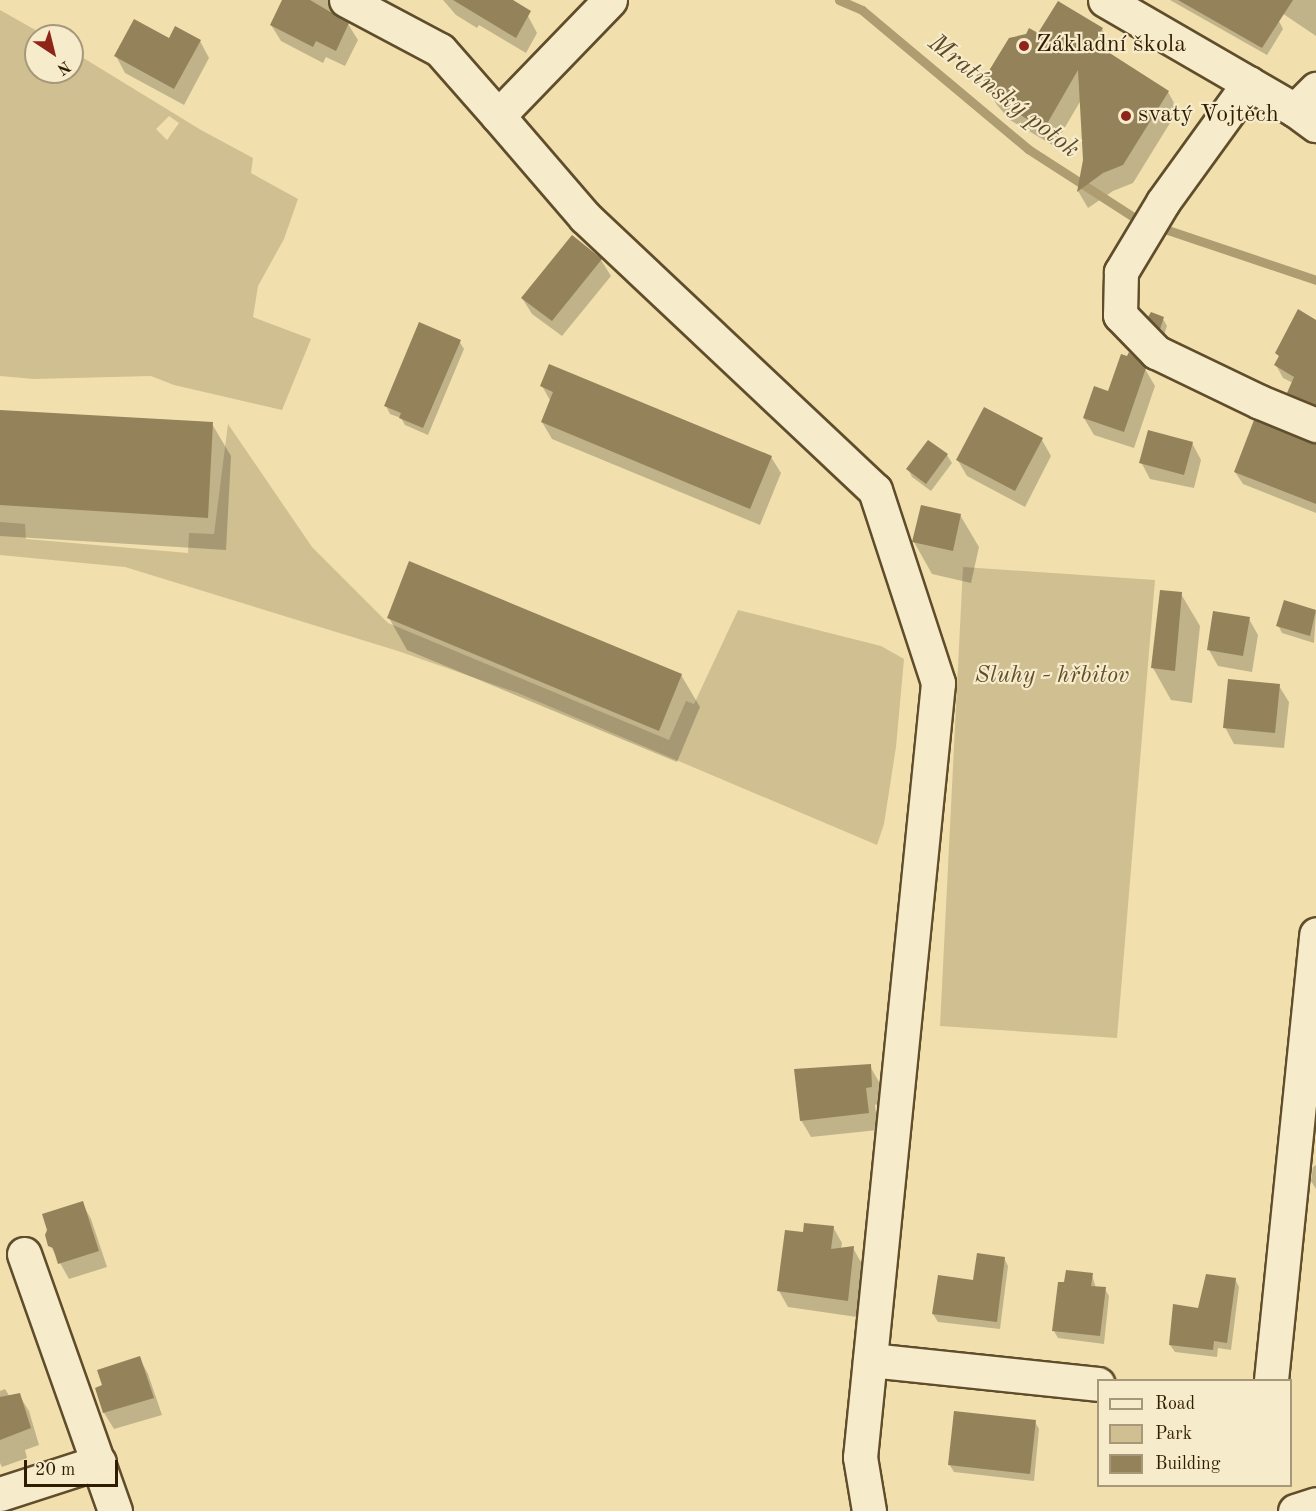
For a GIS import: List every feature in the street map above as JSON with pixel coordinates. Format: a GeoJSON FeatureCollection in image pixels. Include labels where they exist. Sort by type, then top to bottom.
{"type":"FeatureCollection","features":[{"type":"Feature","properties":{"kind":"street"},"geometry":{"type":"LineString","coordinates":[[346,0],[440,50],[585,217],[875,490],[938,683],[860,1457],[868,1511]]}},
{"type":"Feature","properties":{"kind":"street"},"geometry":{"type":"LineString","coordinates":[[498,116],[610,0]]}},
{"type":"Feature","properties":{"kind":"street"},"geometry":{"type":"LineString","coordinates":[[1105,0],[1249,84],[1309,108]]}},
{"type":"Feature","properties":{"kind":"street"},"geometry":{"type":"LineString","coordinates":[[1249,84],[1163,202],[1121,272],[1120,315],[1156,352],[1260,402],[1316,425]]}},
{"type":"Feature","properties":{"kind":"street"},"geometry":{"type":"LineString","coordinates":[[1270,1379],[1316,934]]}},
{"type":"Feature","properties":{"kind":"street"},"geometry":{"type":"LineString","coordinates":[[24,1254],[115,1511]]}},
{"type":"Feature","properties":{"kind":"street"},"geometry":{"type":"LineString","coordinates":[[870,1360],[1097,1384]]}},
{"type":"Feature","properties":{"kind":"street"},"geometry":{"type":"LineString","coordinates":[[0,1494],[99,1462]]}},
{"type":"Feature","properties":{"kind":"street"},"geometry":{"type":"LineString","coordinates":[[1295,1511],[1316,1504]]}},
{"type":"Feature","properties":{"kind":"green space"},"geometry":{"type":"Polygon","coordinates":[[[0,10],[25,24],[24,84],[84,84],[84,58],[201,130],[253,158],[251,173],[298,199],[284,239],[258,286],[253,317],[311,339],[282,410],[174,385],[151,376],[34,379],[0,376],[0,10]],[[169,116],[156,129],[167,140],[179,123],[169,116]]]}},
{"type":"Feature","properties":{"kind":"green space"},"geometry":{"type":"Polygon","coordinates":[[[228,424],[312,547],[388,623],[669,740],[686,701],[694,704],[738,610],[881,646],[904,659],[896,747],[884,824],[877,845],[518,693],[398,651],[125,567],[0,555],[0,522],[25,524],[26,539],[188,553],[189,533],[214,534],[228,424]]]}},
{"type":"Feature","properties":{"kind":"green space","name":"Sluhy - hřbitov"},"geometry":{"type":"Polygon","coordinates":[[[963,567],[1155,580],[1117,1038],[940,1026],[963,567]]]}},
{"type":"Feature","properties":{"kind":"building"},"geometry":{"type":"Polygon","coordinates":[[[282,0],[310,0],[349,23],[336,51],[316,41],[313,47],[270,25],[282,0]]]}},
{"type":"Feature","properties":{"kind":"building"},"geometry":{"type":"Polygon","coordinates":[[[453,0],[513,0],[531,11],[516,38],[453,0]]]}},
{"type":"Feature","properties":{"kind":"building"},"geometry":{"type":"Polygon","coordinates":[[[1178,0],[1293,0],[1262,48],[1178,0]]]}},
{"type":"Feature","properties":{"kind":"building"},"geometry":{"type":"Polygon","coordinates":[[[1058,1],[1103,28],[1094,43],[1169,91],[1123,165],[1103,173],[1077,192],[1083,160],[1078,70],[1044,129],[998,102],[989,92],[979,87],[1009,38],[1026,34],[1029,28],[1038,33],[1058,1]]]}},
{"type":"Feature","properties":{"kind":"building"},"geometry":{"type":"Polygon","coordinates":[[[134,19],[169,38],[175,26],[201,40],[174,89],[114,56],[134,19]]]}},
{"type":"Feature","properties":{"kind":"building"},"geometry":{"type":"Polygon","coordinates":[[[572,235],[602,259],[552,321],[521,298],[572,235]]]}},
{"type":"Feature","properties":{"kind":"building"},"geometry":{"type":"Polygon","coordinates":[[[1298,309],[1316,320],[1316,405],[1287,393],[1294,377],[1274,365],[1279,356],[1275,353],[1298,309]]]}},
{"type":"Feature","properties":{"kind":"building"},"geometry":{"type":"Polygon","coordinates":[[[1151,312],[1164,317],[1160,329],[1148,317],[1151,312]]]}},
{"type":"Feature","properties":{"kind":"building"},"geometry":{"type":"Polygon","coordinates":[[[419,322],[461,340],[423,428],[399,418],[401,413],[384,406],[419,322]]]}},
{"type":"Feature","properties":{"kind":"building"},"geometry":{"type":"Polygon","coordinates":[[[1129,352],[1146,368],[1124,432],[1083,418],[1094,386],[1108,391],[1121,354],[1127,356],[1129,352]]]}},
{"type":"Feature","properties":{"kind":"building"},"geometry":{"type":"Polygon","coordinates":[[[549,364],[772,456],[750,509],[541,422],[553,392],[540,386],[549,364]]]}},
{"type":"Feature","properties":{"kind":"building"},"geometry":{"type":"Polygon","coordinates":[[[984,407],[1043,438],[1015,491],[956,460],[984,407]]]}},
{"type":"Feature","properties":{"kind":"building"},"geometry":{"type":"Polygon","coordinates":[[[0,410],[213,422],[208,518],[0,505],[0,410]]]}},
{"type":"Feature","properties":{"kind":"building"},"geometry":{"type":"Polygon","coordinates":[[[1254,420],[1316,443],[1316,504],[1234,472],[1254,420]]]}},
{"type":"Feature","properties":{"kind":"building"},"geometry":{"type":"Polygon","coordinates":[[[1148,430],[1193,442],[1184,475],[1139,463],[1148,430]]]}},
{"type":"Feature","properties":{"kind":"building"},"geometry":{"type":"Polygon","coordinates":[[[928,440],[948,454],[926,484],[906,469],[928,440]]]}},
{"type":"Feature","properties":{"kind":"building"},"geometry":{"type":"Polygon","coordinates":[[[921,505],[961,514],[953,551],[912,542],[921,505]]]}},
{"type":"Feature","properties":{"kind":"building"},"geometry":{"type":"Polygon","coordinates":[[[409,561],[682,674],[659,731],[387,618],[409,561]]]}},
{"type":"Feature","properties":{"kind":"building"},"geometry":{"type":"Polygon","coordinates":[[[1160,590],[1182,592],[1175,671],[1151,668],[1160,590]]]}},
{"type":"Feature","properties":{"kind":"building"},"geometry":{"type":"Polygon","coordinates":[[[1284,600],[1316,610],[1310,636],[1276,626],[1284,600]]]}},
{"type":"Feature","properties":{"kind":"building"},"geometry":{"type":"Polygon","coordinates":[[[1213,611],[1250,617],[1243,656],[1207,650],[1213,611]]]}},
{"type":"Feature","properties":{"kind":"building"},"geometry":{"type":"Polygon","coordinates":[[[1228,679],[1280,684],[1275,733],[1223,728],[1228,679]]]}},
{"type":"Feature","properties":{"kind":"building"},"geometry":{"type":"Polygon","coordinates":[[[871,1064],[872,1087],[866,1088],[869,1113],[800,1121],[794,1069],[871,1064]]]}},
{"type":"Feature","properties":{"kind":"building"},"geometry":{"type":"Polygon","coordinates":[[[83,1201],[99,1251],[58,1264],[53,1248],[48,1246],[45,1235],[47,1230],[42,1214],[83,1201]]]}},
{"type":"Feature","properties":{"kind":"building"},"geometry":{"type":"Polygon","coordinates":[[[804,1223],[834,1226],[831,1249],[854,1246],[848,1301],[777,1291],[785,1230],[803,1232],[804,1223]]]}},
{"type":"Feature","properties":{"kind":"building"},"geometry":{"type":"Polygon","coordinates":[[[977,1253],[1005,1257],[997,1322],[932,1314],[938,1275],[973,1280],[977,1253]]]}},
{"type":"Feature","properties":{"kind":"building"},"geometry":{"type":"Polygon","coordinates":[[[1066,1270],[1093,1273],[1091,1286],[1106,1287],[1100,1336],[1052,1331],[1058,1282],[1064,1282],[1066,1270]]]}},
{"type":"Feature","properties":{"kind":"building"},"geometry":{"type":"Polygon","coordinates":[[[1206,1274],[1236,1278],[1227,1343],[1214,1341],[1213,1350],[1169,1345],[1173,1304],[1198,1308],[1206,1274]]]}},
{"type":"Feature","properties":{"kind":"building"},"geometry":{"type":"Polygon","coordinates":[[[140,1356],[154,1398],[103,1413],[95,1388],[102,1385],[97,1370],[140,1356]]]}},
{"type":"Feature","properties":{"kind":"building"},"geometry":{"type":"Polygon","coordinates":[[[20,1393],[31,1428],[0,1440],[0,1397],[20,1393]]]}},
{"type":"Feature","properties":{"kind":"building"},"geometry":{"type":"Polygon","coordinates":[[[954,1411],[1036,1420],[1030,1474],[948,1465],[954,1411]]]}},
{"type":"Feature","properties":{"kind":"waterway","name":"Mratínský potok"},"geometry":{"type":"LineString","coordinates":[[839,0],[862,10],[1028,149],[1138,220],[1316,280]]}},
{"type":"Feature","properties":{"kind":"place","name":"Základní škola"},"geometry":{"type":"Point","coordinates":[1024,46]}},
{"type":"Feature","properties":{"kind":"place","name":"svatý Vojtěch"},"geometry":{"type":"Point","coordinates":[1126,116]}}]}
